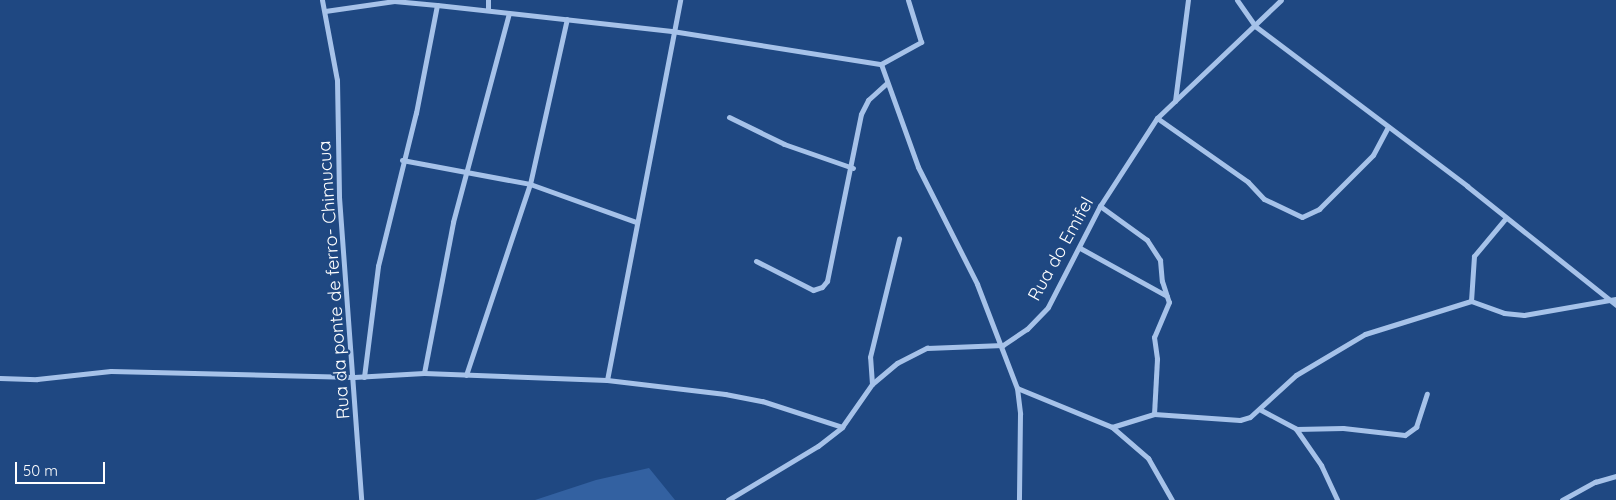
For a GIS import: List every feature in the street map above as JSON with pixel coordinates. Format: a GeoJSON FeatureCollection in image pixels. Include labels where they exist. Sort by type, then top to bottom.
{"type":"FeatureCollection","features":[{"type":"Feature","properties":{"kind":"street","name":"Rua da ponte de ferro- Chimucua"},"geometry":{"type":"LineString","coordinates":[[322,0],[338,80],[339,197],[354,377],[361,500]]}},
{"type":"Feature","properties":{"kind":"street"},"geometry":{"type":"LineString","coordinates":[[488,0],[488,10]]}},
{"type":"Feature","properties":{"kind":"street"},"geometry":{"type":"LineString","coordinates":[[607,380],[672,31],[680,0]]}},
{"type":"Feature","properties":{"kind":"street"},"geometry":{"type":"LineString","coordinates":[[325,11],[394,1],[437,5],[672,31],[881,64],[922,42],[908,0]]}},
{"type":"Feature","properties":{"kind":"street"},"geometry":{"type":"LineString","coordinates":[[1174,101],[1188,0]]}},
{"type":"Feature","properties":{"kind":"street"},"geometry":{"type":"LineString","coordinates":[[1237,0],[1255,26],[1613,300],[1616,305]]}},
{"type":"Feature","properties":{"kind":"street","name":"Rua do Emifel"},"geometry":{"type":"LineString","coordinates":[[1003,345],[1027,329],[1048,307],[1100,206],[1157,118],[1281,0]]}},
{"type":"Feature","properties":{"kind":"street"},"geometry":{"type":"LineString","coordinates":[[364,377],[378,266],[402,160],[416,113],[437,5]]}},
{"type":"Feature","properties":{"kind":"street"},"geometry":{"type":"LineString","coordinates":[[424,373],[466,173],[509,13]]}},
{"type":"Feature","properties":{"kind":"street"},"geometry":{"type":"LineString","coordinates":[[466,375],[530,184],[567,19]]}},
{"type":"Feature","properties":{"kind":"street"},"geometry":{"type":"LineString","coordinates":[[881,64],[886,84],[918,167],[977,284],[1003,345],[1017,388],[1020,414],[1019,500]]}},
{"type":"Feature","properties":{"kind":"street"},"geometry":{"type":"LineString","coordinates":[[756,261],[813,290],[822,287],[830,273],[853,168],[861,114],[868,100],[886,84]]}},
{"type":"Feature","properties":{"kind":"street"},"geometry":{"type":"LineString","coordinates":[[729,117],[784,144],[853,168]]}},
{"type":"Feature","properties":{"kind":"street"},"geometry":{"type":"LineString","coordinates":[[1157,118],[1248,182],[1264,199],[1302,217],[1319,209],[1373,155],[1388,127]]}},
{"type":"Feature","properties":{"kind":"street"},"geometry":{"type":"LineString","coordinates":[[402,160],[530,184],[636,222]]}},
{"type":"Feature","properties":{"kind":"street"},"geometry":{"type":"LineString","coordinates":[[1100,206],[1153,246],[1160,260],[1162,281],[1169,302],[1154,337],[1157,359],[1154,414]]}},
{"type":"Feature","properties":{"kind":"street"},"geometry":{"type":"LineString","coordinates":[[1472,301],[1474,256],[1505,219]]}},
{"type":"Feature","properties":{"kind":"street"},"geometry":{"type":"LineString","coordinates":[[872,384],[870,357],[899,239]]}},
{"type":"Feature","properties":{"kind":"street"},"geometry":{"type":"LineString","coordinates":[[1080,248],[1167,296]]}},
{"type":"Feature","properties":{"kind":"street"},"geometry":{"type":"LineString","coordinates":[[1112,427],[1154,414],[1240,420],[1261,410],[1296,375],[1365,334],[1472,301],[1504,313],[1524,315],[1613,300]]}},
{"type":"Feature","properties":{"kind":"street"},"geometry":{"type":"LineString","coordinates":[[728,500],[818,446],[842,427],[872,384],[897,363],[927,348],[1003,345]]}},
{"type":"Feature","properties":{"kind":"street"},"geometry":{"type":"LineString","coordinates":[[0,378],[37,379],[111,371],[354,377],[424,373],[607,380],[725,394],[762,401],[842,427]]}},
{"type":"Feature","properties":{"kind":"street"},"geometry":{"type":"LineString","coordinates":[[1017,388],[1112,427],[1148,458],[1172,500]]}},
{"type":"Feature","properties":{"kind":"street"},"geometry":{"type":"LineString","coordinates":[[1296,429],[1343,428],[1405,435],[1416,427],[1427,394]]}},
{"type":"Feature","properties":{"kind":"street"},"geometry":{"type":"LineString","coordinates":[[1261,410],[1296,429],[1321,465],[1338,500]]}},
{"type":"Feature","properties":{"kind":"street"},"geometry":{"type":"LineString","coordinates":[[1562,500],[1595,482],[1616,476]]}},
{"type":"Feature","properties":{"kind":"shaded area"},"geometry":{"type":"Polygon","coordinates":[[[649,468],[675,500],[535,500],[596,480],[649,468]]]}}]}
